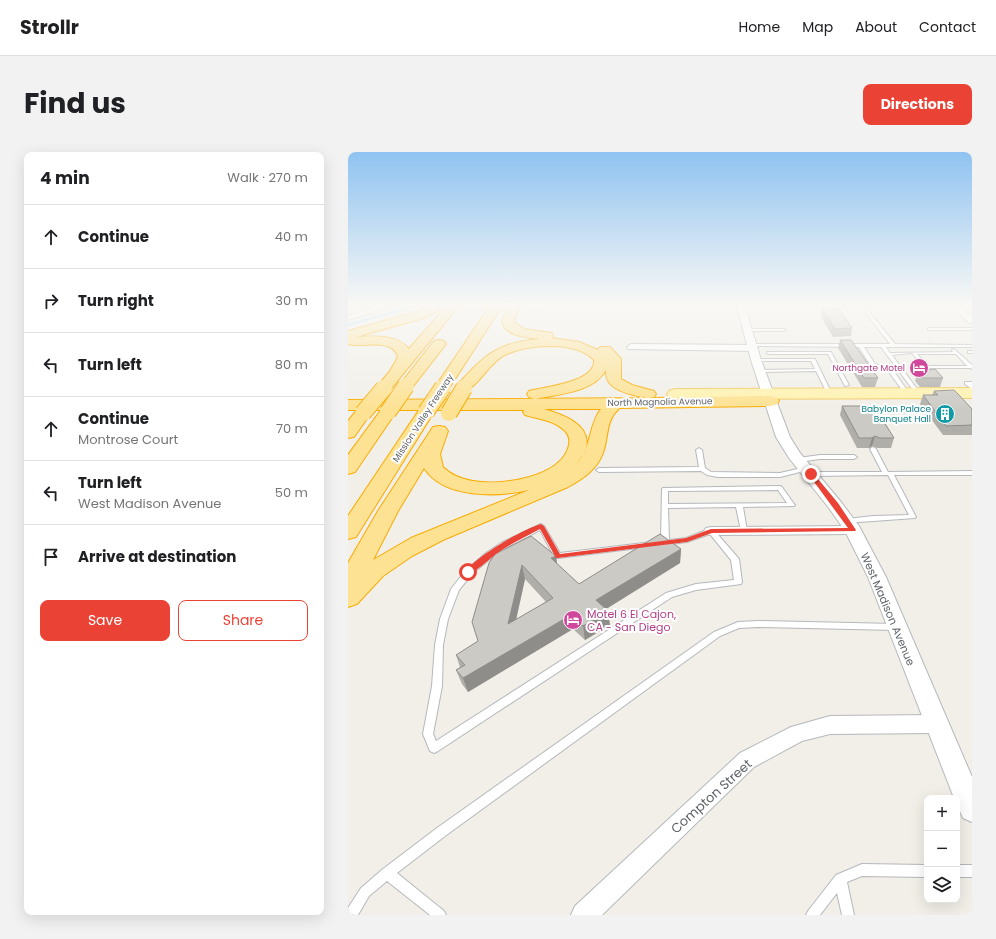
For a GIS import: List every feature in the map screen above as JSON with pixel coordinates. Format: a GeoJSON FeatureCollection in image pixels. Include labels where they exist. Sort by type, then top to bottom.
{"type":"FeatureCollection","features":[{"type":"Feature","properties":{"kind":"highway"},"geometry":{"type":"LineString","coordinates":[[354,424],[389,382],[430,339]]}},
{"type":"Feature","properties":{"kind":"highway"},"geometry":{"type":"LineString","coordinates":[[348,468],[406,386],[443,339]]}},
{"type":"Feature","properties":{"kind":"highway","name":"Mission Valley Freeway"},"geometry":{"type":"LineString","coordinates":[[348,532],[475,339]]}},
{"type":"Feature","properties":{"kind":"highway"},"geometry":{"type":"LineString","coordinates":[[572,339],[597,345],[608,351],[614,359],[613,376],[615,381],[625,387],[648,394]]}},
{"type":"Feature","properties":{"kind":"highway"},"geometry":{"type":"LineString","coordinates":[[348,342],[382,341],[402,348],[406,357],[389,382]]}},
{"type":"Feature","properties":{"kind":"highway"},"geometry":{"type":"LineString","coordinates":[[348,584],[388,511],[438,431],[461,397],[492,357],[524,344],[550,342],[568,343],[588,349],[598,355],[600,359],[600,368],[592,377],[570,387],[529,395]]}},
{"type":"Feature","properties":{"kind":"highway"},"geometry":{"type":"LineString","coordinates":[[461,397],[488,344]]}},
{"type":"Feature","properties":{"kind":"highway","name":"North Magnolia Avenue"},"geometry":{"type":"LineString","coordinates":[[348,395],[675,394]]}},
{"type":"Feature","properties":{"kind":"highway"},"geometry":{"type":"LineString","coordinates":[[438,431],[431,454],[431,463],[436,472],[444,479],[481,488],[524,484],[552,475],[566,464],[575,454],[578,446],[578,438],[574,429],[554,417],[461,397]]}},
{"type":"Feature","properties":{"kind":"highway","name":"North Magnolia Avenue"},"geometry":{"type":"LineString","coordinates":[[348,405],[461,397],[617,403],[769,397]]}},
{"type":"Feature","properties":{"kind":"highway"},"geometry":{"type":"LineString","coordinates":[[348,598],[368,576],[389,559],[412,545],[562,483],[579,471],[589,462],[594,451],[600,422],[608,408],[617,403]]}},
{"type":"Feature","properties":{"kind":"main road","name":"North Magnolia Avenue"},"geometry":{"type":"LineString","coordinates":[[769,397],[830,394],[850,389],[912,393],[972,393]]}},
{"type":"Feature","properties":{"kind":"main road","name":"North Magnolia Avenue"},"geometry":{"type":"LineString","coordinates":[[675,394],[972,400]]}},
{"type":"Feature","properties":{"kind":"street","name":"West Madison Avenue"},"geometry":{"type":"LineString","coordinates":[[751,339],[758,365],[783,437],[805,468],[850,525],[877,577],[936,724],[972,808]]}},
{"type":"Feature","properties":{"kind":"street"},"geometry":{"type":"LineString","coordinates":[[631,347],[753,346]]}},
{"type":"Feature","properties":{"kind":"street"},"geometry":{"type":"LineString","coordinates":[[711,531],[744,531],[850,525]]}},
{"type":"Feature","properties":{"kind":"street","name":"Compton Street"},"geometry":{"type":"LineString","coordinates":[[584,915],[747,760],[798,733],[830,725],[936,724]]}},
{"type":"Feature","properties":{"kind":"lane"},"geometry":{"type":"LineString","coordinates":[[888,339],[894,346]]}},
{"type":"Feature","properties":{"kind":"lane"},"geometry":{"type":"LineString","coordinates":[[785,345],[788,353]]}},
{"type":"Feature","properties":{"kind":"lane"},"geometry":{"type":"LineString","coordinates":[[753,346],[972,346]]}},
{"type":"Feature","properties":{"kind":"lane"},"geometry":{"type":"LineString","coordinates":[[860,346],[873,365],[891,371],[912,393]]}},
{"type":"Feature","properties":{"kind":"lane"},"geometry":{"type":"LineString","coordinates":[[882,346],[912,393]]}},
{"type":"Feature","properties":{"kind":"lane"},"geometry":{"type":"LineString","coordinates":[[950,346],[955,353],[971,367]]}},
{"type":"Feature","properties":{"kind":"lane"},"geometry":{"type":"LineString","coordinates":[[933,350],[943,350],[955,353]]}},
{"type":"Feature","properties":{"kind":"lane"},"geometry":{"type":"LineString","coordinates":[[888,354],[914,352],[955,353]]}},
{"type":"Feature","properties":{"kind":"lane"},"geometry":{"type":"LineString","coordinates":[[914,352],[926,367],[971,367]]}},
{"type":"Feature","properties":{"kind":"lane"},"geometry":{"type":"LineString","coordinates":[[769,353],[829,353],[850,389]]}},
{"type":"Feature","properties":{"kind":"lane"},"geometry":{"type":"LineString","coordinates":[[758,365],[813,360],[830,394]]}},
{"type":"Feature","properties":{"kind":"lane"},"geometry":{"type":"LineString","coordinates":[[758,365],[818,370]]}},
{"type":"Feature","properties":{"kind":"lane"},"geometry":{"type":"LineString","coordinates":[[972,383],[967,383],[972,388]]}},
{"type":"Feature","properties":{"kind":"lane"},"geometry":{"type":"LineString","coordinates":[[850,525],[873,518],[913,517],[873,449]]}},
{"type":"Feature","properties":{"kind":"lane"},"geometry":{"type":"LineString","coordinates":[[699,450],[702,469]]}},
{"type":"Feature","properties":{"kind":"lane"},"geometry":{"type":"LineString","coordinates":[[805,468],[820,457],[854,457]]}},
{"type":"Feature","properties":{"kind":"lane"},"geometry":{"type":"LineString","coordinates":[[599,470],[702,469],[709,474],[718,476],[775,475],[805,468],[888,474],[972,473]]}},
{"type":"Feature","properties":{"kind":"lane"},"geometry":{"type":"LineString","coordinates":[[665,506],[792,505],[780,488],[665,489],[665,506],[665,542]]}},
{"type":"Feature","properties":{"kind":"lane"},"geometry":{"type":"LineString","coordinates":[[739,505],[744,531]]}},
{"type":"Feature","properties":{"kind":"lane"},"geometry":{"type":"LineString","coordinates":[[541,526],[558,556],[665,542],[687,540],[711,531],[735,559],[738,582],[696,587],[669,595],[434,748],[428,734],[437,686],[439,645],[444,619],[455,589],[478,564],[504,545],[541,526]]}},
{"type":"Feature","properties":{"kind":"lane"},"geometry":{"type":"LineString","coordinates":[[351,915],[365,892],[387,873],[717,634],[738,625],[758,624],[897,627]]}},
{"type":"Feature","properties":{"kind":"lane"},"geometry":{"type":"LineString","coordinates":[[812,915],[840,879],[862,870],[924,871]]}},
{"type":"Feature","properties":{"kind":"lane"},"geometry":{"type":"LineString","coordinates":[[960,871],[972,871]]}},
{"type":"Feature","properties":{"kind":"lane"},"geometry":{"type":"LineString","coordinates":[[387,873],[440,915]]}},
{"type":"Feature","properties":{"kind":"lane"},"geometry":{"type":"LineString","coordinates":[[840,879],[848,915]]}},
{"type":"Feature","properties":{"kind":"building"},"geometry":{"type":"Polygon","coordinates":[[[840,340],[851,340],[878,378],[864,378],[840,340]]]}},
{"type":"Feature","properties":{"kind":"building"},"geometry":{"type":"Polygon","coordinates":[[[935,369],[943,378],[923,378],[918,372],[935,369]]]}},
{"type":"Feature","properties":{"kind":"building"},"geometry":{"type":"Polygon","coordinates":[[[954,390],[972,409],[972,425],[946,426],[923,395],[938,395],[934,391],[954,390]]]}},
{"type":"Feature","properties":{"kind":"building"},"geometry":{"type":"Polygon","coordinates":[[[842,406],[874,406],[894,438],[880,438],[875,436],[872,438],[859,438],[842,406]]]}},
{"type":"Feature","properties":{"kind":"building"},"geometry":{"type":"Polygon","coordinates":[[[660,534],[681,549],[596,600],[608,611],[583,626],[571,615],[463,678],[456,670],[465,665],[456,655],[478,641],[472,622],[489,563],[495,554],[531,536],[556,556],[551,558],[579,584],[660,534]],[[522,565],[508,624],[553,598],[522,565]]]}},
{"type":"Feature","properties":{"kind":"place","name":"Northgate Motel"},"geometry":{"type":"Point","coordinates":[919,368]}},
{"type":"Feature","properties":{"kind":"place","name":"Babylon Palace Banquet Hall"},"geometry":{"type":"Point","coordinates":[945,414]}},
{"type":"Feature","properties":{"kind":"place","name":"Motel 6 El Cajon, CA - San Diego"},"geometry":{"type":"Point","coordinates":[573,620]}},
{"type":"Feature","properties":{"kind":"route"},"geometry":{"type":"LineString","coordinates":[[468,572],[504,545],[541,526],[558,556],[687,540],[711,531],[853,530],[836,504],[811,474]]}}]}
